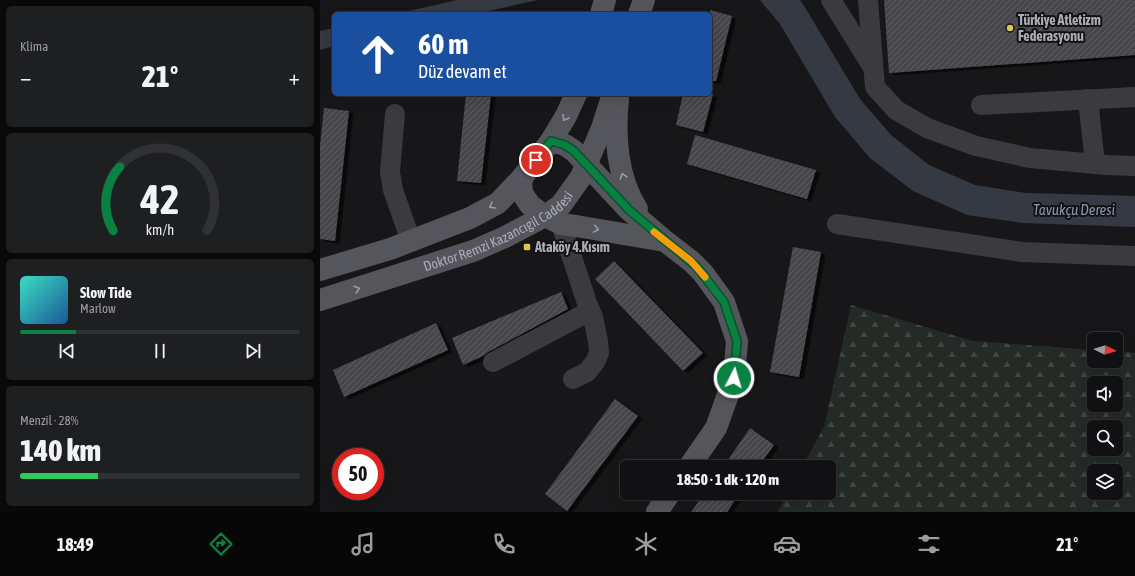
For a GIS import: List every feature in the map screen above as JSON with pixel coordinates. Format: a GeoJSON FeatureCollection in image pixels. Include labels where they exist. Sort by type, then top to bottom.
{"type":"FeatureCollection","features":[{"type":"Feature","properties":{"kind":"main road"},"geometry":{"type":"LineString","coordinates":[[602,12],[605,0]]}},
{"type":"Feature","properties":{"kind":"main road"},"geometry":{"type":"LineString","coordinates":[[640,12],[644,0]]}},
{"type":"Feature","properties":{"kind":"main road","name":"Doktor Remzi Kazancıgil Caddesi"},"geometry":{"type":"LineString","coordinates":[[320,270],[390,249],[470,218],[498,203],[521,179],[551,141],[566,116],[575,96]]}},
{"type":"Feature","properties":{"kind":"main road","name":"Doktor Remzi Kazancıgil Caddesi"},"geometry":{"type":"LineString","coordinates":[[320,300],[473,251],[505,237],[553,220],[561,204],[581,177],[602,128],[612,96]]}},
{"type":"Feature","properties":{"kind":"main road"},"geometry":{"type":"LineString","coordinates":[[619,96],[617,112],[620,167],[634,204],[646,224]]}},
{"type":"Feature","properties":{"kind":"main road"},"geometry":{"type":"LineString","coordinates":[[551,141],[565,145],[574,151],[629,210],[691,261],[703,273],[724,302],[737,341],[734,378],[716,428],[694,460]]}},
{"type":"Feature","properties":{"kind":"main road"},"geometry":{"type":"LineString","coordinates":[[521,179],[522,193],[530,205],[553,220],[576,226],[665,241]]}},
{"type":"Feature","properties":{"kind":"main road"},"geometry":{"type":"LineString","coordinates":[[657,512],[665,500]]}},
{"type":"Feature","properties":{"kind":"lane"},"geometry":{"type":"LineString","coordinates":[[831,0],[873,68]]}},
{"type":"Feature","properties":{"kind":"lane"},"geometry":{"type":"LineString","coordinates":[[868,0],[875,87],[896,110],[927,128],[976,146],[1030,158],[1135,166]]}},
{"type":"Feature","properties":{"kind":"lane"},"geometry":{"type":"LineString","coordinates":[[981,105],[1135,97]]}},
{"type":"Feature","properties":{"kind":"lane"},"geometry":{"type":"LineString","coordinates":[[1088,99],[1094,164]]}},
{"type":"Feature","properties":{"kind":"lane"},"geometry":{"type":"LineString","coordinates":[[395,114],[390,172],[393,190],[411,241]]}},
{"type":"Feature","properties":{"kind":"lane"},"geometry":{"type":"LineString","coordinates":[[553,220],[590,311],[598,341],[599,353],[595,362],[587,372],[573,379]]}},
{"type":"Feature","properties":{"kind":"lane"},"geometry":{"type":"LineString","coordinates":[[837,224],[1022,252],[1135,256]]}},
{"type":"Feature","properties":{"kind":"lane"},"geometry":{"type":"LineString","coordinates":[[493,362],[590,311]]}},
{"type":"Feature","properties":{"kind":"green space"},"geometry":{"type":"Polygon","coordinates":[[[851,305],[973,341],[1087,349],[1087,368],[1123,368],[1123,352],[1135,353],[1135,512],[778,512],[784,500],[836,500],[836,460],[806,460],[824,427],[851,305]]]}},
{"type":"Feature","properties":{"kind":"water"},"geometry":{"type":"Polygon","coordinates":[[[457,0],[538,0],[483,12],[405,12],[457,0]]]}},
{"type":"Feature","properties":{"kind":"water","name":"Tavukçu Deresi"},"geometry":{"type":"Polygon","coordinates":[[[760,0],[800,0],[860,99],[891,135],[929,165],[975,185],[1026,193],[1135,196],[1135,227],[1023,223],[967,215],[913,191],[870,158],[835,117],[780,24],[760,0]]]}},
{"type":"Feature","properties":{"kind":"water"},"geometry":{"type":"Polygon","coordinates":[[[332,28],[332,47],[320,50],[320,31],[332,28]]]}},
{"type":"Feature","properties":{"kind":"building","name":"Türkiye Atletizm Federasyonu"},"geometry":{"type":"Polygon","coordinates":[[[884,0],[1135,0],[1135,55],[889,73],[884,0]]]}},
{"type":"Feature","properties":{"kind":"building"},"geometry":{"type":"Polygon","coordinates":[[[710,10],[732,16],[716,81],[712,81],[712,12],[710,12],[710,10]]]}},
{"type":"Feature","properties":{"kind":"building"},"geometry":{"type":"Polygon","coordinates":[[[713,94],[703,132],[676,125],[683,96],[712,96],[713,94]]]}},
{"type":"Feature","properties":{"kind":"building"},"geometry":{"type":"Polygon","coordinates":[[[466,96],[491,96],[481,183],[457,181],[466,96]]]}},
{"type":"Feature","properties":{"kind":"building"},"geometry":{"type":"Polygon","coordinates":[[[324,108],[349,111],[335,241],[320,239],[320,146],[324,108]]]}},
{"type":"Feature","properties":{"kind":"building"},"geometry":{"type":"Polygon","coordinates":[[[695,135],[816,170],[807,199],[687,164],[695,135]]]}},
{"type":"Feature","properties":{"kind":"building"},"geometry":{"type":"Polygon","coordinates":[[[793,247],[821,252],[799,377],[770,372],[793,247]]]}},
{"type":"Feature","properties":{"kind":"building"},"geometry":{"type":"Polygon","coordinates":[[[614,261],[703,353],[683,371],[595,279],[614,261]]]}},
{"type":"Feature","properties":{"kind":"building"},"geometry":{"type":"Polygon","coordinates":[[[561,292],[568,309],[483,356],[463,365],[452,338],[561,292]]]}},
{"type":"Feature","properties":{"kind":"building"},"geometry":{"type":"Polygon","coordinates":[[[436,323],[448,350],[344,397],[333,370],[436,323]]]}},
{"type":"Feature","properties":{"kind":"building"},"geometry":{"type":"Polygon","coordinates":[[[615,399],[638,416],[567,511],[545,494],[615,399]]]}},
{"type":"Feature","properties":{"kind":"building"},"geometry":{"type":"Polygon","coordinates":[[[750,428],[774,445],[763,460],[728,460],[750,428]]]}},
{"type":"Feature","properties":{"kind":"building"},"geometry":{"type":"Polygon","coordinates":[[[700,500],[735,500],[727,512],[691,512],[700,500]]]}},
{"type":"Feature","properties":{"kind":"slow traffic"},"geometry":{"type":"LineString","coordinates":[[654,232],[691,261],[705,277]]}},
{"type":"Feature","properties":{"kind":"place","name":"Türkiye Atletizm Federasyonu"},"geometry":{"type":"Point","coordinates":[1010,28]}},
{"type":"Feature","properties":{"kind":"place","name":"Ataköy 4.Kısım"},"geometry":{"type":"Point","coordinates":[527,247]}},
{"type":"Feature","properties":{"kind":"route"},"geometry":{"type":"LineString","coordinates":[[536,160],[551,141],[565,145],[574,151],[629,210],[691,261],[703,273],[724,302],[737,341],[734,378]]}}]}
